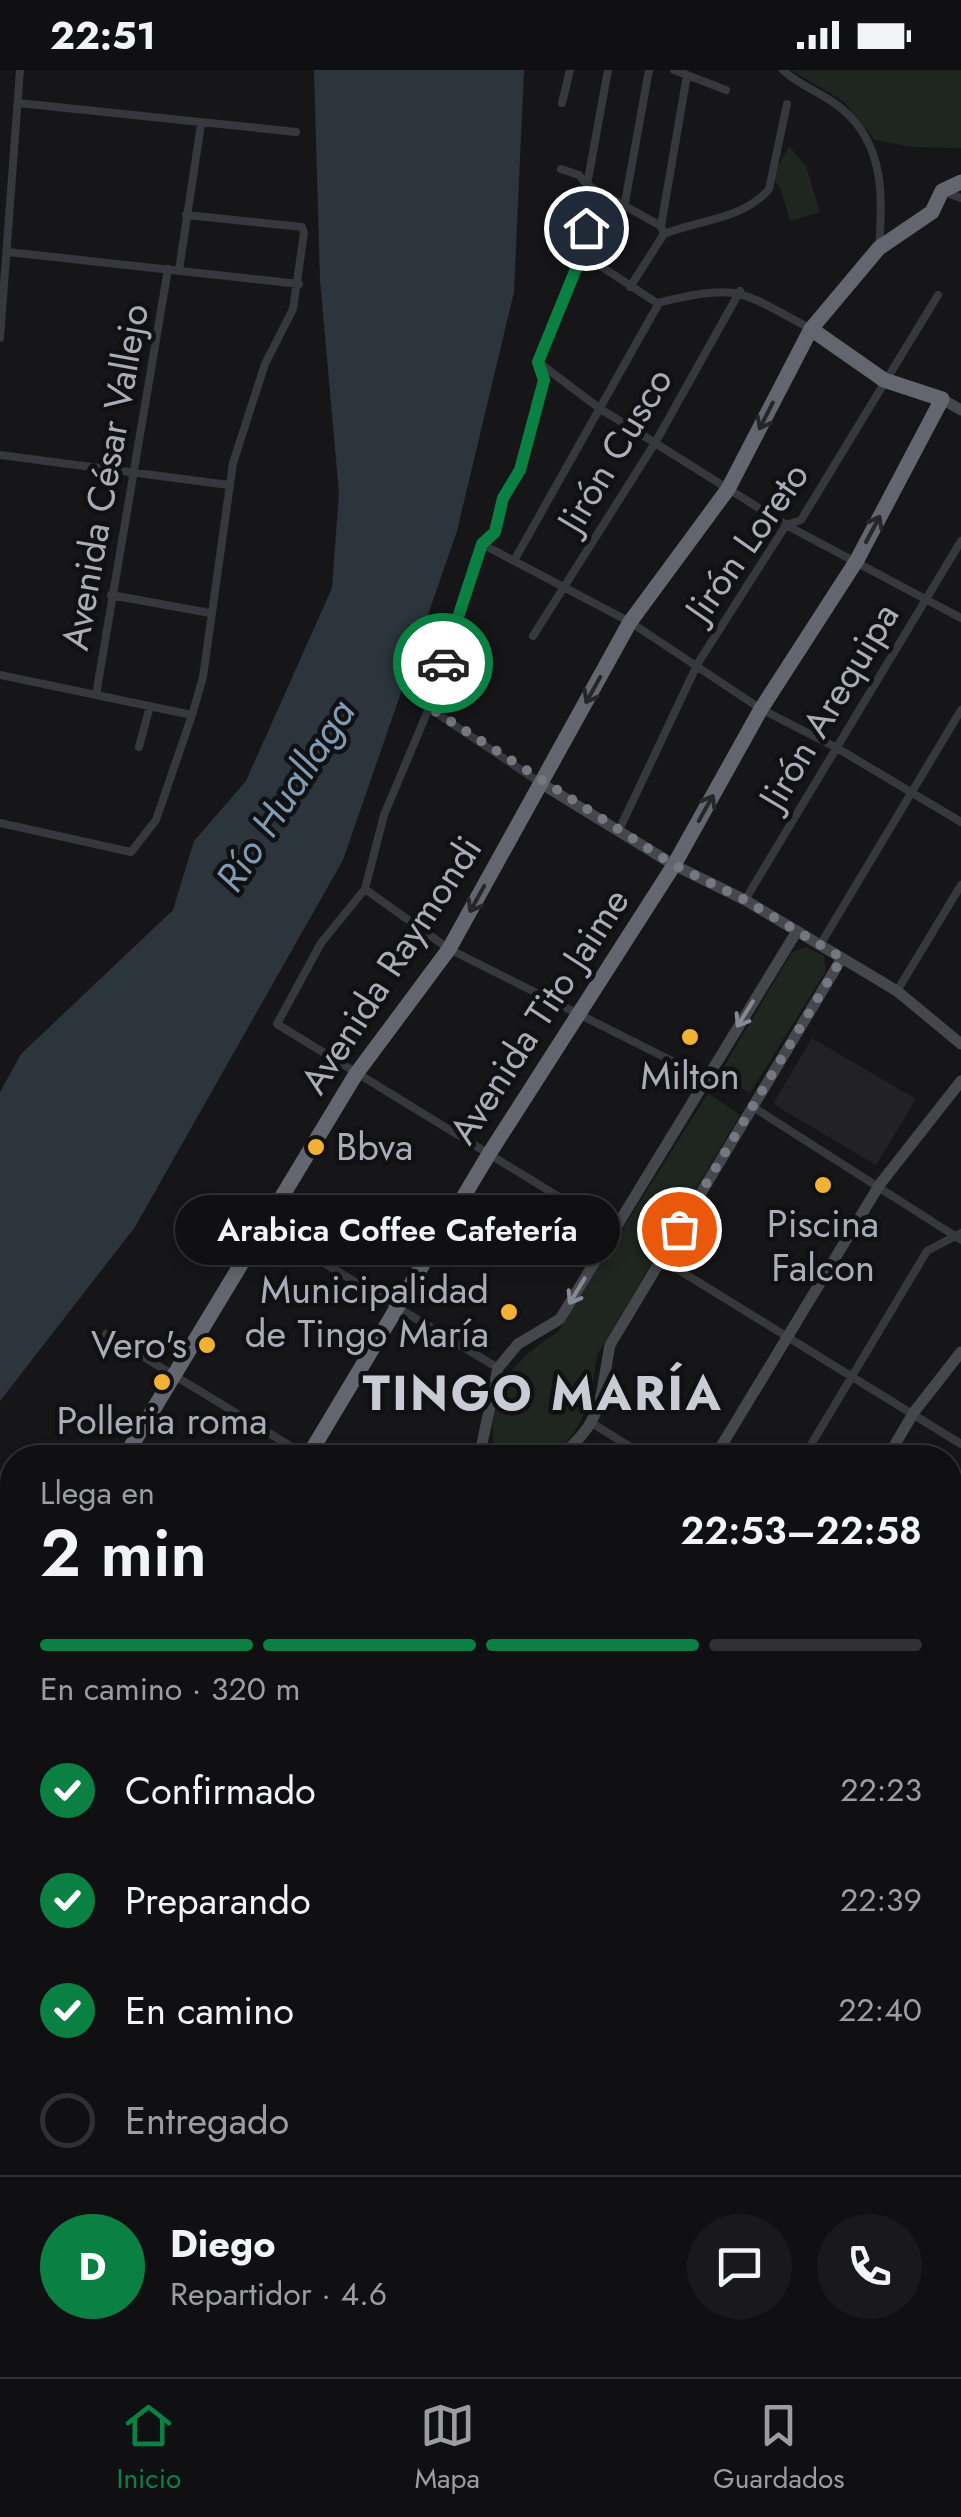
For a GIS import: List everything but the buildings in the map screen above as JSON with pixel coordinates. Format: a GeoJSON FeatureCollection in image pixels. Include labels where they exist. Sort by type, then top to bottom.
{"type":"FeatureCollection","features":[{"type":"Feature","properties":{"kind":"highway","name":"Avenida Raymondi"},"geometry":{"type":"LineString","coordinates":[[132,1445],[356,1074],[449,949],[630,622],[728,489],[811,329],[878,248],[932,212],[942,191],[961,182]]}},
{"type":"Feature","properties":{"kind":"highway"},"geometry":{"type":"LineString","coordinates":[[811,329],[884,380],[942,399]]}},
{"type":"Feature","properties":{"kind":"highway","name":"Avenida Tito Jaime"},"geometry":{"type":"LineString","coordinates":[[315,1445],[489,1154],[674,865],[761,709],[856,560],[942,399]]}},
{"type":"Feature","properties":{"kind":"street"},"geometry":{"type":"LineString","coordinates":[[0,338],[20,70]]}},
{"type":"Feature","properties":{"kind":"street"},"geometry":{"type":"LineString","coordinates":[[562,104],[570,70]]}},
{"type":"Feature","properties":{"kind":"street"},"geometry":{"type":"LineString","coordinates":[[586,186],[608,70]]}},
{"type":"Feature","properties":{"kind":"street"},"geometry":{"type":"LineString","coordinates":[[624,208],[649,70]]}},
{"type":"Feature","properties":{"kind":"street"},"geometry":{"type":"LineString","coordinates":[[674,70],[726,90]]}},
{"type":"Feature","properties":{"kind":"street"},"geometry":{"type":"LineString","coordinates":[[704,70],[704,81]]}},
{"type":"Feature","properties":{"kind":"street"},"geometry":{"type":"LineString","coordinates":[[783,70],[844,110],[868,143],[880,173],[878,248]]}},
{"type":"Feature","properties":{"kind":"street"},"geometry":{"type":"LineString","coordinates":[[630,287],[663,230],[687,75]]}},
{"type":"Feature","properties":{"kind":"street"},"geometry":{"type":"LineString","coordinates":[[18,102],[296,132]]}},
{"type":"Feature","properties":{"kind":"street"},"geometry":{"type":"LineString","coordinates":[[561,169],[579,175],[586,186],[663,230],[732,213],[770,189],[788,104]]}},
{"type":"Feature","properties":{"kind":"street","name":"Avenida César Vallejo"},"geometry":{"type":"LineString","coordinates":[[179,270],[201,124]]}},
{"type":"Feature","properties":{"kind":"street"},"geometry":{"type":"LineString","coordinates":[[942,191],[961,198]]}},
{"type":"Feature","properties":{"kind":"street"},"geometry":{"type":"LineString","coordinates":[[604,196],[586,228],[582,254],[538,362],[544,380],[520,470],[503,498],[495,532],[482,544],[430,708],[384,814],[365,889],[321,943],[277,1024],[614,1230]]}},
{"type":"Feature","properties":{"kind":"street"},"geometry":{"type":"LineString","coordinates":[[0,823],[131,852],[156,820],[192,715],[202,677],[229,485],[265,364],[285,332],[299,284],[302,226],[186,215]]}},
{"type":"Feature","properties":{"kind":"street"},"geometry":{"type":"LineString","coordinates":[[8,252],[299,284]]}},
{"type":"Feature","properties":{"kind":"street"},"geometry":{"type":"LineString","coordinates":[[582,254],[659,302],[715,290],[740,291],[811,329]]}},
{"type":"Feature","properties":{"kind":"street","name":"Avenida César Vallejo"},"geometry":{"type":"LineString","coordinates":[[96,695],[168,269]]}},
{"type":"Feature","properties":{"kind":"street","name":"Jirón Cusco"},"geometry":{"type":"LineString","coordinates":[[533,636],[656,443],[740,291]]}},
{"type":"Feature","properties":{"kind":"street","name":"Jirón Loreto"},"geometry":{"type":"LineString","coordinates":[[619,830],[698,664],[786,524],[801,520],[938,295]]}},
{"type":"Feature","properties":{"kind":"street"},"geometry":{"type":"LineString","coordinates":[[515,558],[659,302]]}},
{"type":"Feature","properties":{"kind":"street"},"geometry":{"type":"LineString","coordinates":[[538,362],[600,408],[728,489],[961,618]]}},
{"type":"Feature","properties":{"kind":"street"},"geometry":{"type":"LineString","coordinates":[[942,399],[961,410]]}},
{"type":"Feature","properties":{"kind":"street"},"geometry":{"type":"LineString","coordinates":[[0,455],[229,485]]}},
{"type":"Feature","properties":{"kind":"street","name":"Jirón Arequipa"},"geometry":{"type":"LineString","coordinates":[[745,900],[961,541]]}},
{"type":"Feature","properties":{"kind":"street"},"geometry":{"type":"LineString","coordinates":[[482,544],[515,558],[562,588],[630,622],[761,709],[837,748],[961,822]]}},
{"type":"Feature","properties":{"kind":"street"},"geometry":{"type":"LineString","coordinates":[[112,595],[210,613]]}},
{"type":"Feature","properties":{"kind":"street"},"geometry":{"type":"LineString","coordinates":[[0,675],[192,715]]}},
{"type":"Feature","properties":{"kind":"street"},"geometry":{"type":"LineString","coordinates":[[139,747],[150,706]]}},
{"type":"Feature","properties":{"kind":"street"},"geometry":{"type":"LineString","coordinates":[[430,708],[542,784],[674,865],[745,900],[897,991],[961,1044]]}},
{"type":"Feature","properties":{"kind":"street"},"geometry":{"type":"LineString","coordinates":[[820,945],[961,710]]}},
{"type":"Feature","properties":{"kind":"street"},"geometry":{"type":"LineString","coordinates":[[897,991],[961,885]]}},
{"type":"Feature","properties":{"kind":"street"},"geometry":{"type":"LineString","coordinates":[[365,889],[449,949],[706,1078]]}},
{"type":"Feature","properties":{"kind":"street"},"geometry":{"type":"LineString","coordinates":[[482,1445],[498,1368],[518,1344],[560,1319],[797,931]]}},
{"type":"Feature","properties":{"kind":"street"},"geometry":{"type":"LineString","coordinates":[[570,1445],[592,1423],[601,1405],[610,1346],[842,958]]}},
{"type":"Feature","properties":{"kind":"street"},"geometry":{"type":"LineString","coordinates":[[722,1445],[880,1184],[961,1080]]}},
{"type":"Feature","properties":{"kind":"street"},"geometry":{"type":"LineString","coordinates":[[753,1106],[960,1237]]}},
{"type":"Feature","properties":{"kind":"street"},"geometry":{"type":"LineString","coordinates":[[216,1198],[498,1368]]}},
{"type":"Feature","properties":{"kind":"street"},"geometry":{"type":"LineString","coordinates":[[811,1445],[927,1251],[960,1237]]}},
{"type":"Feature","properties":{"kind":"street"},"geometry":{"type":"LineString","coordinates":[[661,1259],[961,1444]]}},
{"type":"Feature","properties":{"kind":"street"},"geometry":{"type":"LineString","coordinates":[[106,1334],[288,1445]]}},
{"type":"Feature","properties":{"kind":"street"},"geometry":{"type":"LineString","coordinates":[[894,1445],[914,1412],[961,1352]]}},
{"type":"Feature","properties":{"kind":"street"},"geometry":{"type":"LineString","coordinates":[[592,1423],[627,1445]]}},
{"type":"Feature","properties":{"kind":"shaded area"},"geometry":{"type":"Polygon","coordinates":[[[791,70],[961,70],[961,148],[913,147],[875,140],[843,101],[791,70]]]}},
{"type":"Feature","properties":{"kind":"shaded area"},"geometry":{"type":"Polygon","coordinates":[[[789,146],[806,166],[820,212],[790,221],[780,187],[772,178],[789,146]]]}},
{"type":"Feature","properties":{"kind":"shaded area"},"geometry":{"type":"Polygon","coordinates":[[[806,947],[824,956],[826,971],[750,1093],[719,1075],[792,952],[806,947]]]}},
{"type":"Feature","properties":{"kind":"shaded area"},"geometry":{"type":"Polygon","coordinates":[[[812,1038],[916,1099],[876,1165],[773,1104],[812,1038]]]}},
{"type":"Feature","properties":{"kind":"shaded area"},"geometry":{"type":"Polygon","coordinates":[[[708,1093],[740,1115],[597,1355],[588,1402],[574,1432],[561,1445],[492,1445],[495,1405],[506,1379],[524,1357],[558,1332],[708,1093]]]}},
{"type":"Feature","properties":{"kind":"water","name":"Río Huallaga"},"geometry":{"type":"Polygon","coordinates":[[[314,70],[524,70],[514,292],[457,531],[343,860],[135,1227],[0,1401],[0,1092],[21,1054],[173,910],[194,841],[246,781],[332,588],[339,493],[320,280],[314,70]]]}},
{"type":"Feature","properties":{"kind":"way so far"},"geometry":{"type":"LineString","coordinates":[[443,663],[430,708],[542,784],[674,865],[745,900],[842,958],[679,1229]]}},
{"type":"Feature","properties":{"kind":"place","name":"Milton"},"geometry":{"type":"Point","coordinates":[690,1037]}},
{"type":"Feature","properties":{"kind":"place","name":"Bbva"},"geometry":{"type":"Point","coordinates":[316,1147]}},
{"type":"Feature","properties":{"kind":"place","name":"Piscina Falcon"},"geometry":{"type":"Point","coordinates":[823,1185]}},
{"type":"Feature","properties":{"kind":"place","name":"Arabica Coffee Cafetería"},"geometry":{"type":"Point","coordinates":[679,1229]}},
{"type":"Feature","properties":{"kind":"place","name":"Municipalidad de Tingo María"},"geometry":{"type":"Point","coordinates":[509,1312]}},
{"type":"Feature","properties":{"kind":"place","name":"Vero's"},"geometry":{"type":"Point","coordinates":[207,1345]}},
{"type":"Feature","properties":{"kind":"place","name":"Polleria roma"},"geometry":{"type":"Point","coordinates":[162,1382]}},
{"type":"Feature","properties":{"kind":"district","name":"TINGO MARÍA"},"geometry":{"type":"Point","coordinates":[543,1393]}},
{"type":"Feature","properties":{"kind":"route"},"geometry":{"type":"LineString","coordinates":[[443,663],[482,544],[495,532],[503,498],[520,470],[544,380],[538,362],[582,254],[586,228]]}}]}
